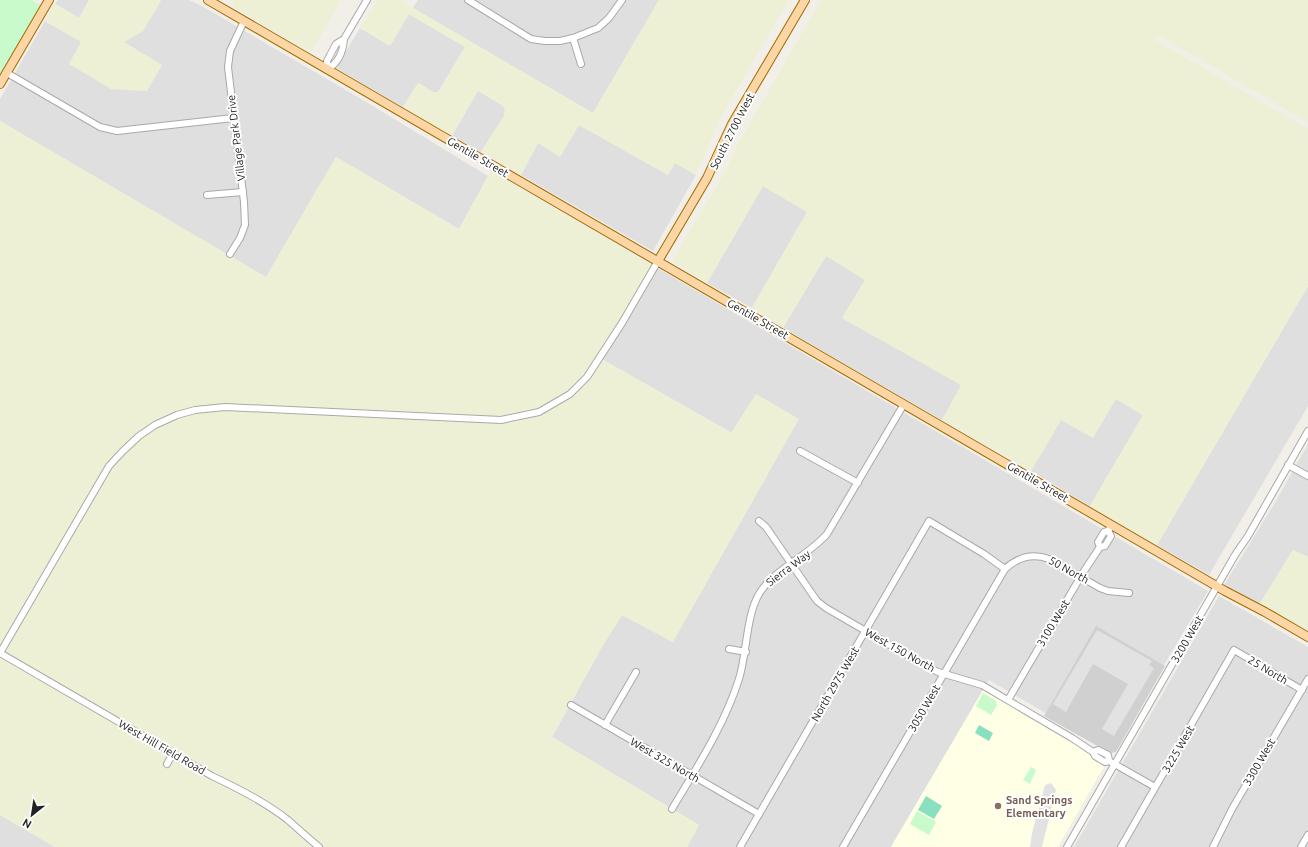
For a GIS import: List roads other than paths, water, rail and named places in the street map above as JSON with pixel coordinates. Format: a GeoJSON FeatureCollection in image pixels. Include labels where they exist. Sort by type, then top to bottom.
{"type":"FeatureCollection","features":[{"type":"Feature","properties":{"kind":"main road"},"geometry":{"type":"LineString","coordinates":[[0,84],[49,0]]}},
{"type":"Feature","properties":{"kind":"main road","name":"Gentile Street"},"geometry":{"type":"LineString","coordinates":[[208,0],[904,404],[1110,528],[1308,637]]}},
{"type":"Feature","properties":{"kind":"main road","name":"South 2700 West"},"geometry":{"type":"LineString","coordinates":[[658,261],[707,178],[735,120],[805,0]]}},
{"type":"Feature","properties":{"kind":"street"},"geometry":{"type":"LineString","coordinates":[[327,69],[327,61],[336,44],[344,39],[367,0]]}},
{"type":"Feature","properties":{"kind":"street"},"geometry":{"type":"LineString","coordinates":[[468,0],[532,39],[552,41],[573,38],[585,34],[604,24],[622,0]]}},
{"type":"Feature","properties":{"kind":"street","name":"Village Park Drive"},"geometry":{"type":"LineString","coordinates":[[230,254],[240,238],[244,225],[242,192],[228,66],[230,51],[244,21]]}},
{"type":"Feature","properties":{"kind":"street"},"geometry":{"type":"LineString","coordinates":[[573,38],[581,64]]}},
{"type":"Feature","properties":{"kind":"street"},"geometry":{"type":"LineString","coordinates":[[7,73],[100,127],[117,131],[233,118]]}},
{"type":"Feature","properties":{"kind":"street"},"geometry":{"type":"LineString","coordinates":[[207,195],[242,192]]}},
{"type":"Feature","properties":{"kind":"street"},"geometry":{"type":"LineString","coordinates":[[0,653],[109,466],[139,436],[155,425],[177,415],[195,410],[225,408],[501,420],[539,412],[570,394],[587,377],[622,323],[658,261]]}},
{"type":"Feature","properties":{"kind":"street","name":"Sierra Way"},"geometry":{"type":"LineString","coordinates":[[672,808],[692,776],[724,718],[740,678],[746,652],[751,614],[758,595],[764,586],[774,576],[813,548],[827,534],[904,404]]}},
{"type":"Feature","properties":{"kind":"street","name":"3200 West"},"geometry":{"type":"LineString","coordinates":[[1067,847],[1308,431]]}},
{"type":"Feature","properties":{"kind":"street"},"geometry":{"type":"LineString","coordinates":[[800,451],[858,483]]}},
{"type":"Feature","properties":{"kind":"street"},"geometry":{"type":"LineString","coordinates":[[1288,465],[1308,476]]}},
{"type":"Feature","properties":{"kind":"street","name":"West 150 North"},"geometry":{"type":"LineString","coordinates":[[759,521],[766,526],[821,605],[926,666],[982,685],[1093,752],[1098,750],[1108,755],[1109,760],[1155,788]]}},
{"type":"Feature","properties":{"kind":"street","name":"North 2975 West"},"geometry":{"type":"LineString","coordinates":[[740,847],[929,521],[984,554],[1005,569]]}},
{"type":"Feature","properties":{"kind":"street","name":"3100 West"},"geometry":{"type":"LineString","coordinates":[[1008,700],[1080,577],[1100,547],[1105,546],[1111,536],[1110,528]]}},
{"type":"Feature","properties":{"kind":"street","name":"50 North"},"geometry":{"type":"LineString","coordinates":[[1005,569],[1013,562],[1027,556],[1041,556],[1050,559],[1100,588],[1108,591],[1129,592]]}},
{"type":"Feature","properties":{"kind":"street","name":"3050 West"},"geometry":{"type":"LineString","coordinates":[[843,847],[1005,569]]}},
{"type":"Feature","properties":{"kind":"street"},"geometry":{"type":"LineString","coordinates":[[729,649],[746,652]]}},
{"type":"Feature","properties":{"kind":"street","name":"25 North"},"geometry":{"type":"LineString","coordinates":[[1234,650],[1302,690]]}},
{"type":"Feature","properties":{"kind":"street","name":"3225 West"},"geometry":{"type":"LineString","coordinates":[[1121,847],[1234,650]]}},
{"type":"Feature","properties":{"kind":"street","name":"West Hill Field Road"},"geometry":{"type":"LineString","coordinates":[[0,653],[173,754],[212,776],[234,786],[287,820],[319,847]]}},
{"type":"Feature","properties":{"kind":"street"},"geometry":{"type":"LineString","coordinates":[[605,725],[636,672]]}},
{"type":"Feature","properties":{"kind":"street","name":"3300 West"},"geometry":{"type":"LineString","coordinates":[[1213,847],[1232,809],[1308,679]]}},
{"type":"Feature","properties":{"kind":"street","name":"West 325 North"},"geometry":{"type":"LineString","coordinates":[[571,705],[759,814]]}},
{"type":"Feature","properties":{"kind":"street"},"geometry":{"type":"LineString","coordinates":[[167,764],[173,754]]}},
{"type":"Feature","properties":{"kind":"street"},"geometry":{"type":"LineString","coordinates":[[1301,847],[1308,836]]}},
{"type":"Feature","properties":{"kind":"place","name":"Sand Springs Elementary"},"geometry":{"type":"Point","coordinates":[998,806]}}]}
